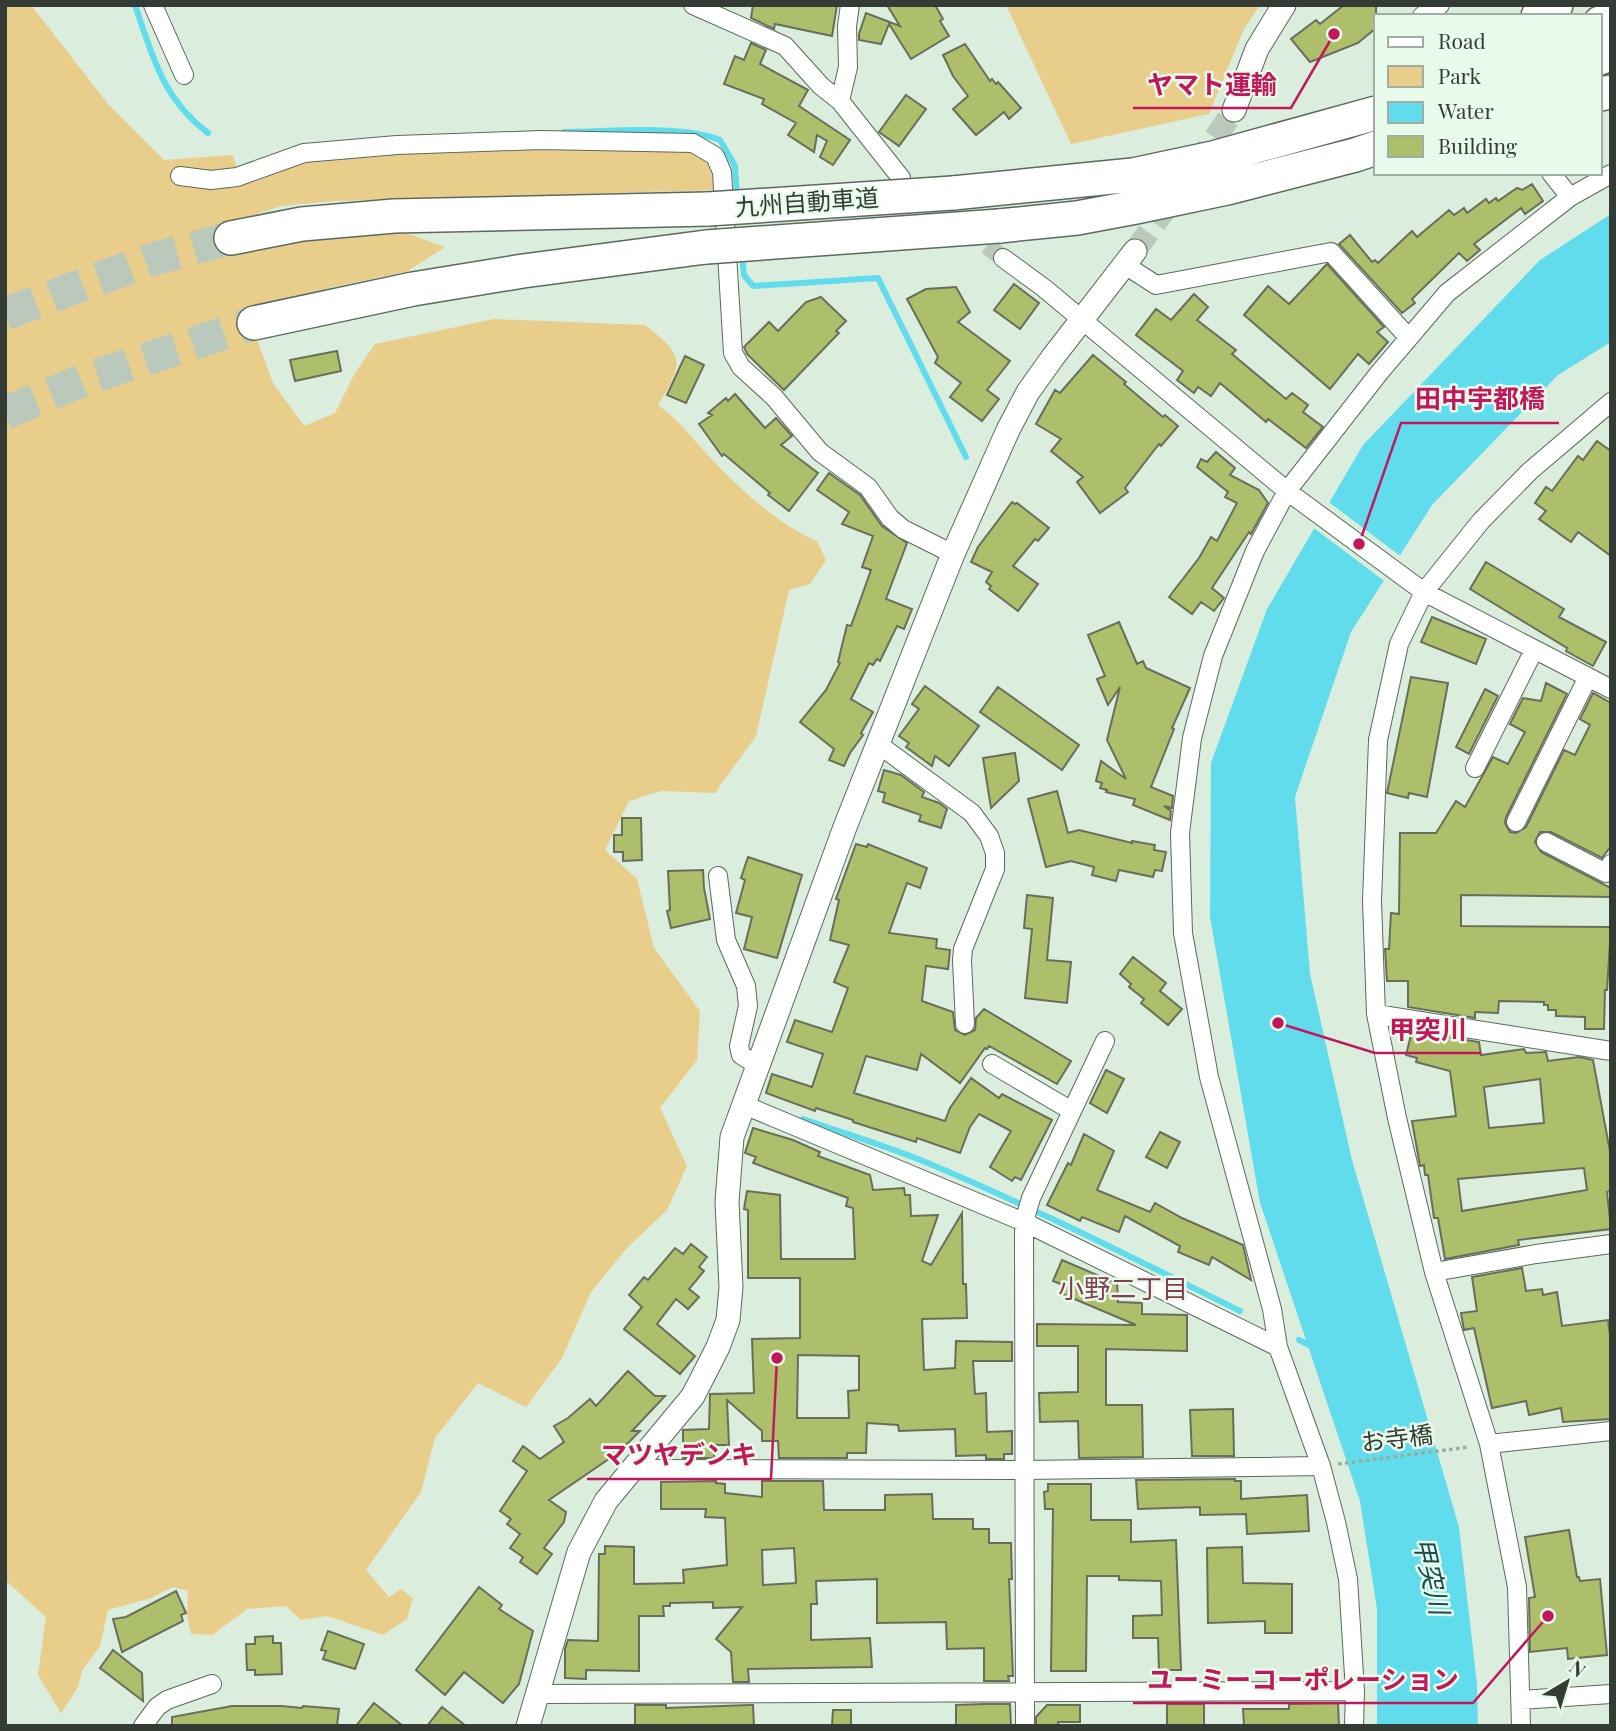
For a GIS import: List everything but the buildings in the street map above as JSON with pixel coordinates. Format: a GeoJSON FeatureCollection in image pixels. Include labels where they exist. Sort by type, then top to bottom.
{"type":"FeatureCollection","features":[{"type":"Feature","properties":{"kind":"highway"},"geometry":{"type":"LineString","coordinates":[[1213,158],[1374,95]]}},
{"type":"Feature","properties":{"kind":"highway","name":"九州自動車道"},"geometry":{"type":"LineString","coordinates":[[231,238],[302,223],[394,216],[708,209],[953,193],[1133,175],[1213,158],[1374,114]]}},
{"type":"Feature","properties":{"kind":"highway","name":"九州自動車道"},"geometry":{"type":"LineString","coordinates":[[254,323],[412,289],[523,271],[706,247],[1077,218],[1227,188],[1374,149]]}},
{"type":"Feature","properties":{"kind":"highway"},"geometry":{"type":"LineString","coordinates":[[1136,207],[1231,196],[1374,157]]}},
{"type":"Feature","properties":{"kind":"street"},"geometry":{"type":"LineString","coordinates":[[153,5],[184,75]]}},
{"type":"Feature","properties":{"kind":"street"},"geometry":{"type":"LineString","coordinates":[[693,5],[785,46],[821,86],[839,101],[901,178]]}},
{"type":"Feature","properties":{"kind":"street"},"geometry":{"type":"LineString","coordinates":[[839,101],[848,67],[847,26],[850,5]]}},
{"type":"Feature","properties":{"kind":"street"},"geometry":{"type":"LineString","coordinates":[[1234,110],[1257,50],[1284,5]]}},
{"type":"Feature","properties":{"kind":"street"},"geometry":{"type":"LineString","coordinates":[[180,176],[211,180],[237,177],[304,153],[397,145],[541,140],[693,143],[715,156],[722,172],[733,353],[741,367],[774,397],[820,452],[868,487],[890,518],[903,529],[953,554]]}},
{"type":"Feature","properties":{"kind":"street"},"geometry":{"type":"LineString","coordinates":[[1354,1726],[1355,1691],[1348,1579],[1326,1466],[1278,1347],[1272,1309],[1209,1077],[1183,933],[1180,833],[1192,738],[1213,656],[1255,551],[1287,491],[1408,337],[1447,293],[1570,197],[1611,174]]}},
{"type":"Feature","properties":{"kind":"street"},"geometry":{"type":"LineString","coordinates":[[1553,175],[1570,197]]}},
{"type":"Feature","properties":{"kind":"street"},"geometry":{"type":"LineString","coordinates":[[528,1726],[579,1552],[606,1501],[693,1396],[714,1356],[728,1320],[731,1287],[727,1176],[732,1137],[878,744],[953,554],[1008,430],[1028,393],[1130,258],[1156,285],[1331,252],[1408,337]]}},
{"type":"Feature","properties":{"kind":"street"},"geometry":{"type":"LineString","coordinates":[[1003,258],[1287,491],[1423,592],[1611,689]]}},
{"type":"Feature","properties":{"kind":"street"},"geometry":{"type":"LineString","coordinates":[[1521,1726],[1517,1587],[1489,1444],[1434,1272],[1397,1118],[1376,1014],[1371,901],[1378,740],[1399,644],[1423,592],[1481,520],[1520,481],[1610,404]]}},
{"type":"Feature","properties":{"kind":"street"},"geometry":{"type":"LineString","coordinates":[[1475,768],[1534,650]]}},
{"type":"Feature","properties":{"kind":"street"},"geometry":{"type":"LineString","coordinates":[[1516,822],[1588,677]]}},
{"type":"Feature","properties":{"kind":"street"},"geometry":{"type":"LineString","coordinates":[[878,744],[972,813],[989,836],[995,853],[995,869],[963,949],[965,1024]]}},
{"type":"Feature","properties":{"kind":"street"},"geometry":{"type":"LineString","coordinates":[[1546,842],[1606,873],[1611,864]]}},
{"type":"Feature","properties":{"kind":"street"},"geometry":{"type":"LineString","coordinates":[[719,876],[726,940],[746,986],[747,1006],[739,1046],[741,1055],[759,1066]]}},
{"type":"Feature","properties":{"kind":"street"},"geometry":{"type":"LineString","coordinates":[[1376,1014],[1611,1051]]}},
{"type":"Feature","properties":{"kind":"street"},"geometry":{"type":"LineString","coordinates":[[1025,1726],[1027,1211],[1105,1041]]}},
{"type":"Feature","properties":{"kind":"street"},"geometry":{"type":"LineString","coordinates":[[992,1064],[1072,1111]]}},
{"type":"Feature","properties":{"kind":"street"},"geometry":{"type":"LineString","coordinates":[[744,1105],[1027,1211],[1278,1347]]}},
{"type":"Feature","properties":{"kind":"street"},"geometry":{"type":"LineString","coordinates":[[1434,1272],[1611,1244]]}},
{"type":"Feature","properties":{"kind":"street"},"geometry":{"type":"LineString","coordinates":[[1489,1444],[1611,1431]]}},
{"type":"Feature","properties":{"kind":"street"},"geometry":{"type":"LineString","coordinates":[[631,1468],[1024,1470],[1326,1466]]}},
{"type":"Feature","properties":{"kind":"street"},"geometry":{"type":"LineString","coordinates":[[142,1726],[167,1700],[212,1684]]}},
{"type":"Feature","properties":{"kind":"street"},"geometry":{"type":"LineString","coordinates":[[536,1694],[1355,1691]]}},
{"type":"Feature","properties":{"kind":"street"},"geometry":{"type":"LineString","coordinates":[[1521,1700],[1611,1694]]}},
{"type":"Feature","properties":{"kind":"path","name":"お寺橋"},"geometry":{"type":"LineString","coordinates":[[1326,1466],[1467,1448]]}},
{"type":"Feature","properties":{"kind":"green space"},"geometry":{"type":"Polygon","coordinates":[[[5,5],[31,5],[108,104],[164,160],[232,155],[245,184],[306,160],[539,147],[695,151],[709,168],[714,190],[334,201],[281,206],[223,225],[231,254],[343,235],[398,230],[445,247],[406,272],[333,287],[250,310],[257,340],[273,383],[304,426],[335,413],[355,373],[375,344],[494,319],[645,325],[668,345],[676,360],[673,379],[658,405],[756,502],[785,524],[817,541],[826,560],[810,584],[789,590],[756,736],[715,793],[661,791],[629,801],[605,850],[637,879],[654,948],[700,1011],[697,1060],[660,1108],[687,1166],[667,1210],[626,1249],[591,1292],[562,1358],[526,1407],[478,1383],[435,1438],[421,1492],[366,1570],[389,1597],[401,1589],[413,1598],[407,1619],[383,1635],[327,1616],[301,1620],[286,1606],[247,1609],[212,1635],[191,1634],[187,1616],[188,1591],[173,1587],[151,1598],[108,1610],[100,1646],[82,1671],[78,1687],[61,1713],[38,1675],[46,1617],[5,1580],[5,5]]]}},
{"type":"Feature","properties":{"kind":"green space"},"geometry":{"type":"Polygon","coordinates":[[[1006,5],[1260,5],[1244,29],[1209,114],[1071,144],[1006,5]]]}},
{"type":"Feature","properties":{"kind":"water"},"geometry":{"type":"Polygon","coordinates":[[[1611,214],[1611,342],[1558,375],[1432,505],[1351,632],[1295,797],[1310,974],[1352,1160],[1459,1527],[1477,1684],[1478,1726],[1377,1726],[1377,1609],[1360,1501],[1260,1203],[1210,917],[1211,763],[1267,609],[1363,445],[1540,260],[1611,214]]]}},
{"type":"Feature","properties":{"kind":"pier"},"geometry":{"type":"Polygon","coordinates":[[[1326,500],[1403,558],[1387,583],[1311,526],[1326,500]]]}},
{"type":"Feature","properties":{"kind":"waterway"},"geometry":{"type":"LineString","coordinates":[[135,5],[154,59],[169,91],[192,120],[208,133]]}},
{"type":"Feature","properties":{"kind":"waterway"},"geometry":{"type":"LineString","coordinates":[[564,132],[665,130],[720,140],[735,166],[737,197]]}},
{"type":"Feature","properties":{"kind":"waterway"},"geometry":{"type":"LineString","coordinates":[[742,253],[744,275],[753,286],[878,278],[966,457]]}},
{"type":"Feature","properties":{"kind":"waterway"},"geometry":{"type":"LineString","coordinates":[[803,1119],[923,1161],[963,1178],[1083,1233],[1240,1311]]}},
{"type":"Feature","properties":{"kind":"waterway"},"geometry":{"type":"LineString","coordinates":[[1299,1340],[1313,1347]]}},
{"type":"Feature","properties":{"kind":"tunnel"},"geometry":{"type":"LineString","coordinates":[[1196,166],[1234,110]]}},
{"type":"Feature","properties":{"kind":"tunnel"},"geometry":{"type":"LineString","coordinates":[[1135,251],[1176,194]]}},
{"type":"Feature","properties":{"kind":"tunnel"},"geometry":{"type":"LineString","coordinates":[[923,196],[1003,258]]}},
{"type":"Feature","properties":{"kind":"tunnel"},"geometry":{"type":"LineString","coordinates":[[5,314],[146,261],[231,238]]}},
{"type":"Feature","properties":{"kind":"tunnel"},"geometry":{"type":"LineString","coordinates":[[5,413],[89,378],[254,323]]}},
{"type":"Feature","properties":{"kind":"place","name":"ヤマト運輸"},"geometry":{"type":"Point","coordinates":[1334,34]}},
{"type":"Feature","properties":{"kind":"place","name":"田中宇都橋"},"geometry":{"type":"Point","coordinates":[1359,544]}},
{"type":"Feature","properties":{"kind":"place","name":"甲突川"},"geometry":{"type":"Point","coordinates":[1278,1023]}},
{"type":"Feature","properties":{"kind":"place","name":"マツヤデンキ"},"geometry":{"type":"Point","coordinates":[777,1358]}},
{"type":"Feature","properties":{"kind":"place","name":"ユーミーコーポレーション"},"geometry":{"type":"Point","coordinates":[1548,1616]}},
{"type":"Feature","properties":{"kind":"district","name":"小野二丁目"},"geometry":{"type":"Point","coordinates":[1123,1289]}}]}
